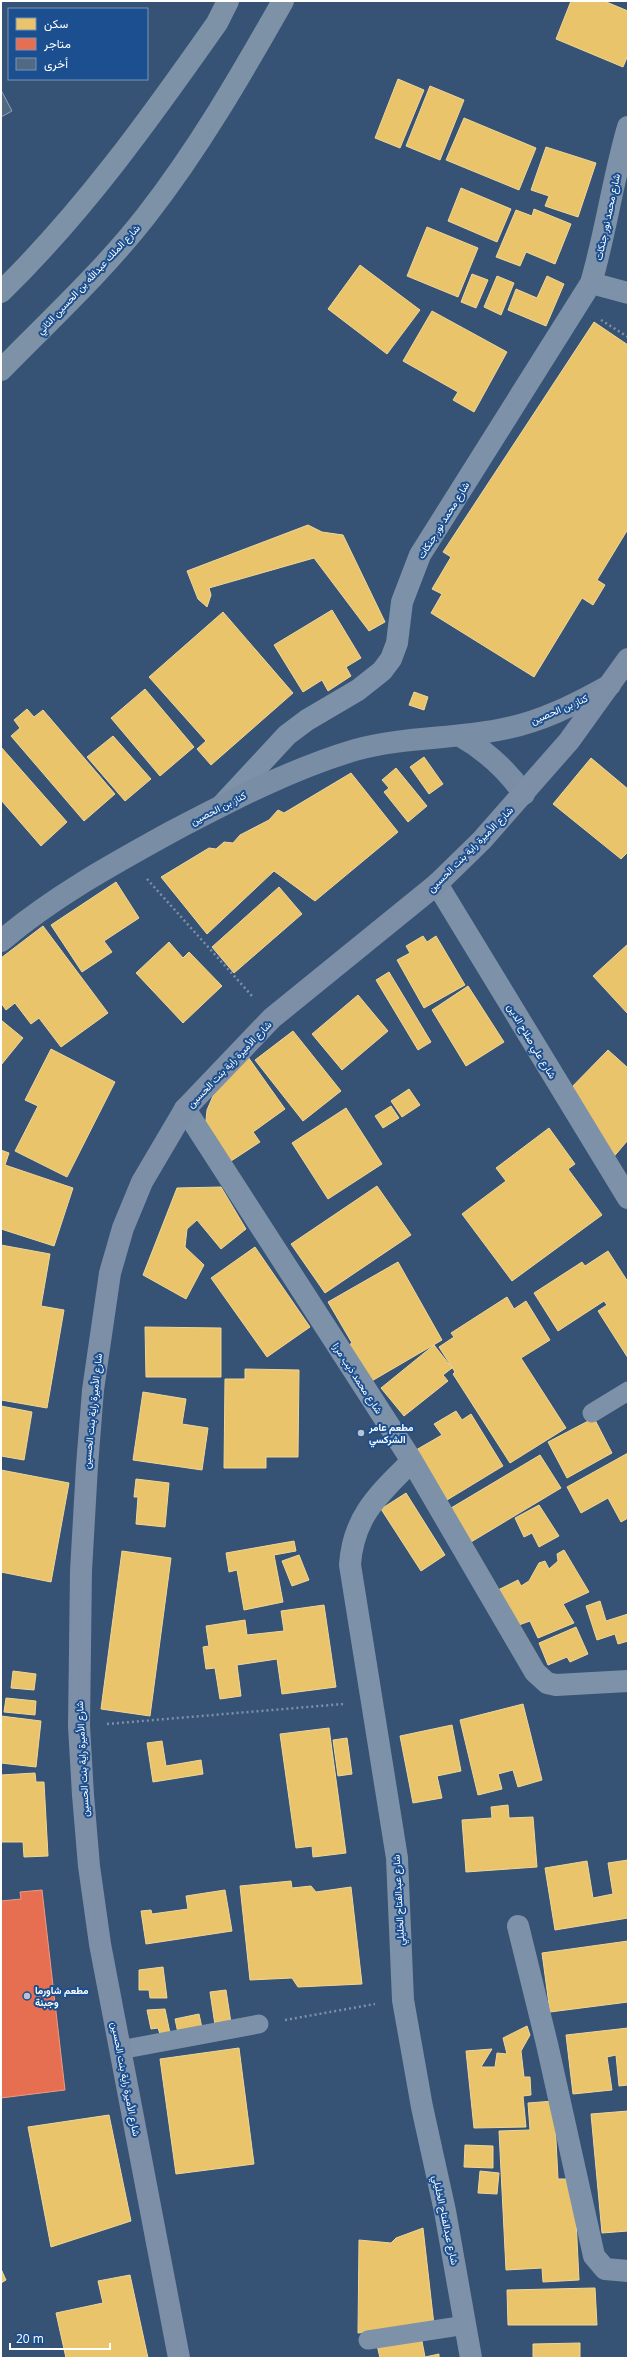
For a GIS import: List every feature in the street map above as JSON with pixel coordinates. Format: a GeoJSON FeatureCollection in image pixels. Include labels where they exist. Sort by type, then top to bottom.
{"type":"FeatureCollection","features":[{"type":"Feature","properties":{"kind":"highway"},"geometry":{"type":"LineString","coordinates":[[1,292],[69,220],[122,155],[217,23],[228,1]]}},
{"type":"Feature","properties":{"kind":"highway","name":"شارع الملك عبدالله بن الحسين الثاني"},"geometry":{"type":"LineString","coordinates":[[1,370],[110,258],[146,216],[208,129],[283,1]]}},
{"type":"Feature","properties":{"kind":"main road","name":"شارع الأميرة راية بنت الحسين"},"geometry":{"type":"LineString","coordinates":[[179,2358],[100,1944],[89,1866],[78,1726],[81,1571],[87,1466],[93,1390],[110,1273],[123,1228],[142,1182],[185,1109],[272,1018],[437,884],[482,840],[524,794],[568,741],[610,685],[628,658]]}},
{"type":"Feature","properties":{"kind":"street","name":"شارع محمد نور جنكات"},"geometry":{"type":"LineString","coordinates":[[223,804],[287,735],[373,680],[391,659],[397,643],[402,602],[420,555],[591,283],[602,245],[612,193],[628,127]]}},
{"type":"Feature","properties":{"kind":"street"},"geometry":{"type":"LineString","coordinates":[[591,283],[628,293]]}},
{"type":"Feature","properties":{"kind":"street","name":"كناز بن الحصين"},"geometry":{"type":"LineString","coordinates":[[1,941],[72,887],[223,804],[287,775],[355,750],[390,742],[460,736],[499,730],[538,720],[575,705],[610,685]]}},
{"type":"Feature","properties":{"kind":"street"},"geometry":{"type":"LineString","coordinates":[[460,736],[496,760],[524,794]]}},
{"type":"Feature","properties":{"kind":"street","name":"شارع علي صلاح الدين"},"geometry":{"type":"LineString","coordinates":[[437,884],[628,1198]]}},
{"type":"Feature","properties":{"kind":"street","name":"شارع محمد ذيب مرزا"},"geometry":{"type":"LineString","coordinates":[[185,1109],[412,1461],[540,1677],[547,1683],[556,1685],[628,1681]]}},
{"type":"Feature","properties":{"kind":"street","name":"شارع عبدالفتاح الخليلي"},"geometry":{"type":"LineString","coordinates":[[412,1461],[368,1507],[358,1528],[351,1551],[353,1589],[373,1701],[397,1858],[403,2000],[420,2099],[445,2211],[471,2358]]}},
{"type":"Feature","properties":{"kind":"street"},"geometry":{"type":"LineString","coordinates":[[518,1926],[547,2044],[594,2256],[605,2269],[628,2271]]}},
{"type":"Feature","properties":{"kind":"lane"},"geometry":{"type":"LineString","coordinates":[[592,1413],[627,1382]]}},
{"type":"Feature","properties":{"kind":"lane"},"geometry":{"type":"LineString","coordinates":[[120,2050],[259,2024]]}},
{"type":"Feature","properties":{"kind":"lane"},"geometry":{"type":"LineString","coordinates":[[368,2340],[466,2325]]}},
{"type":"Feature","properties":{"kind":"path"},"geometry":{"type":"LineString","coordinates":[[127,856],[272,1018]]}},
{"type":"Feature","properties":{"kind":"path"},"geometry":{"type":"LineString","coordinates":[[78,1726],[373,1701]]}},
{"type":"Feature","properties":{"kind":"path"},"geometry":{"type":"LineString","coordinates":[[259,2024],[403,2000]]}},
{"type":"Feature","properties":{"kind":"building: سكن"},"geometry":{"type":"Polygon","coordinates":[[[571,1],[604,1],[628,11],[628,55],[623,67],[556,39],[571,1]]]}},
{"type":"Feature","properties":{"kind":"building: سكن"},"geometry":{"type":"Polygon","coordinates":[[[398,79],[424,90],[400,148],[375,138],[398,79]]]}},
{"type":"Feature","properties":{"kind":"building: سكن"},"geometry":{"type":"Polygon","coordinates":[[[430,86],[464,100],[440,160],[406,146],[430,86]]]}},
{"type":"Feature","properties":{"kind":"building: سكن"},"geometry":{"type":"Polygon","coordinates":[[[464,118],[536,148],[519,190],[446,160],[464,118]]]}},
{"type":"Feature","properties":{"kind":"building: سكن"},"geometry":{"type":"Polygon","coordinates":[[[546,147],[596,163],[578,217],[545,206],[549,196],[531,190],[546,147]]]}},
{"type":"Feature","properties":{"kind":"building: سكن"},"geometry":{"type":"Polygon","coordinates":[[[461,188],[511,209],[497,242],[448,221],[461,188]]]}},
{"type":"Feature","properties":{"kind":"building: سكن"},"geometry":{"type":"Polygon","coordinates":[[[534,209],[571,224],[555,264],[526,252],[520,266],[496,257],[516,210],[532,216],[534,209]]]}},
{"type":"Feature","properties":{"kind":"building: سكن"},"geometry":{"type":"Polygon","coordinates":[[[427,227],[478,248],[458,297],[407,276],[427,227]]]}},
{"type":"Feature","properties":{"kind":"building: سكن"},"geometry":{"type":"Polygon","coordinates":[[[360,265],[420,310],[387,354],[328,309],[360,265]]]}},
{"type":"Feature","properties":{"kind":"building: سكن"},"geometry":{"type":"Polygon","coordinates":[[[472,274],[488,280],[476,308],[461,302],[472,274]]]}},
{"type":"Feature","properties":{"kind":"building: سكن"},"geometry":{"type":"Polygon","coordinates":[[[497,276],[514,283],[501,315],[484,307],[497,276]]]}},
{"type":"Feature","properties":{"kind":"building: سكن"},"geometry":{"type":"Polygon","coordinates":[[[547,276],[564,284],[546,326],[508,310],[516,289],[537,298],[547,276]]]}},
{"type":"Feature","properties":{"kind":"building: سكن"},"geometry":{"type":"Polygon","coordinates":[[[432,311],[507,352],[474,412],[453,400],[458,392],[403,361],[432,311]]]}},
{"type":"Feature","properties":{"kind":"building: سكن"},"geometry":{"type":"Polygon","coordinates":[[[594,322],[628,345],[628,529],[597,580],[605,585],[593,605],[582,598],[534,677],[431,613],[442,594],[432,589],[451,557],[443,552],[594,322]]]}},
{"type":"Feature","properties":{"kind":"building: سكن"},"geometry":{"type":"Polygon","coordinates":[[[308,525],[322,532],[343,535],[385,622],[369,631],[314,558],[209,588],[211,595],[207,607],[198,599],[187,571],[308,525]]]}},
{"type":"Feature","properties":{"kind":"building: سكن"},"geometry":{"type":"Polygon","coordinates":[[[332,610],[361,658],[346,667],[351,676],[328,691],[322,680],[303,692],[274,645],[332,610]]]}},
{"type":"Feature","properties":{"kind":"building: سكن"},"geometry":{"type":"Polygon","coordinates":[[[223,612],[293,693],[211,765],[197,749],[206,741],[149,677],[223,612]]]}},
{"type":"Feature","properties":{"kind":"building: سكن"},"geometry":{"type":"Polygon","coordinates":[[[145,689],[194,747],[160,776],[111,718],[145,689]]]}},
{"type":"Feature","properties":{"kind":"building: سكن"},"geometry":{"type":"Polygon","coordinates":[[[414,692],[428,697],[424,710],[409,705],[414,692]]]}},
{"type":"Feature","properties":{"kind":"building: سكن"},"geometry":{"type":"Polygon","coordinates":[[[27,709],[34,717],[43,710],[115,794],[84,821],[11,736],[20,728],[14,720],[27,709]]]}},
{"type":"Feature","properties":{"kind":"building: سكن"},"geometry":{"type":"Polygon","coordinates":[[[113,736],[151,779],[125,801],[87,757],[113,736]]]}},
{"type":"Feature","properties":{"kind":"building: سكن"},"geometry":{"type":"Polygon","coordinates":[[[1,747],[67,822],[41,846],[1,800],[1,747]]]}},
{"type":"Feature","properties":{"kind":"building: سكن"},"geometry":{"type":"Polygon","coordinates":[[[424,757],[443,784],[429,794],[410,767],[424,757]]]}},
{"type":"Feature","properties":{"kind":"building: سكن"},"geometry":{"type":"Polygon","coordinates":[[[591,758],[628,789],[628,852],[621,859],[553,804],[591,758]]]}},
{"type":"Feature","properties":{"kind":"building: سكن"},"geometry":{"type":"Polygon","coordinates":[[[396,768],[427,806],[408,822],[384,792],[389,788],[382,780],[396,768]]]}},
{"type":"Feature","properties":{"kind":"building: سكن"},"geometry":{"type":"Polygon","coordinates":[[[351,773],[398,832],[315,901],[274,871],[207,934],[161,877],[209,848],[216,849],[224,842],[233,843],[240,835],[269,820],[278,810],[284,813],[351,773]]]}},
{"type":"Feature","properties":{"kind":"building: سكن"},"geometry":{"type":"Polygon","coordinates":[[[116,882],[139,918],[104,941],[112,952],[82,972],[51,925],[116,882]]]}},
{"type":"Feature","properties":{"kind":"building: سكن"},"geometry":{"type":"Polygon","coordinates":[[[279,887],[302,914],[234,973],[212,947],[279,887]]]}},
{"type":"Feature","properties":{"kind":"building: سكن"},"geometry":{"type":"Polygon","coordinates":[[[43,926],[108,1013],[61,1047],[39,1018],[31,1024],[15,1003],[6,1010],[1,1003],[1,958],[43,926]]]}},
{"type":"Feature","properties":{"kind":"building: سكن"},"geometry":{"type":"Polygon","coordinates":[[[423,936],[427,942],[436,936],[465,985],[424,1008],[397,960],[410,953],[406,946],[423,936]]]}},
{"type":"Feature","properties":{"kind":"building: سكن"},"geometry":{"type":"Polygon","coordinates":[[[169,942],[183,958],[189,952],[222,986],[183,1023],[136,973],[169,942]]]}},
{"type":"Feature","properties":{"kind":"building: سكن"},"geometry":{"type":"Polygon","coordinates":[[[628,944],[628,1014],[593,976],[628,944]]]}},
{"type":"Feature","properties":{"kind":"building: سكن"},"geometry":{"type":"Polygon","coordinates":[[[389,972],[431,1042],[418,1050],[376,980],[389,972]]]}},
{"type":"Feature","properties":{"kind":"building: سكن"},"geometry":{"type":"Polygon","coordinates":[[[468,986],[504,1042],[466,1066],[432,1010],[468,986]]]}},
{"type":"Feature","properties":{"kind":"building: سكن"},"geometry":{"type":"Polygon","coordinates":[[[358,995],[388,1031],[342,1070],[312,1034],[358,995]]]}},
{"type":"Feature","properties":{"kind":"building: سكن"},"geometry":{"type":"Polygon","coordinates":[[[1,1020],[23,1038],[1,1065],[1,1020]]]}},
{"type":"Feature","properties":{"kind":"building: سكن"},"geometry":{"type":"Polygon","coordinates":[[[293,1031],[341,1091],[303,1121],[255,1060],[293,1031]]]}},
{"type":"Feature","properties":{"kind":"building: سكن"},"geometry":{"type":"Polygon","coordinates":[[[51,1049],[115,1082],[67,1177],[15,1151],[38,1106],[25,1100],[51,1049]]]}},
{"type":"Feature","properties":{"kind":"building: سكن"},"geometry":{"type":"Polygon","coordinates":[[[608,1050],[628,1068],[628,1140],[611,1160],[565,1094],[608,1050]]]}},
{"type":"Feature","properties":{"kind":"building: سكن"},"geometry":{"type":"Polygon","coordinates":[[[248,1057],[285,1109],[253,1132],[260,1142],[225,1165],[205,1130],[207,1110],[216,1089],[248,1057]]]}},
{"type":"Feature","properties":{"kind":"building: سكن"},"geometry":{"type":"Polygon","coordinates":[[[409,1089],[420,1105],[402,1117],[391,1101],[409,1089]]]}},
{"type":"Feature","properties":{"kind":"building: سكن"},"geometry":{"type":"Polygon","coordinates":[[[391,1106],[399,1118],[383,1128],[375,1116],[391,1106]]]}},
{"type":"Feature","properties":{"kind":"building: سكن"},"geometry":{"type":"Polygon","coordinates":[[[346,1108],[382,1164],[328,1199],[292,1143],[346,1108]]]}},
{"type":"Feature","properties":{"kind":"building: سكن"},"geometry":{"type":"Polygon","coordinates":[[[549,1128],[575,1164],[568,1169],[602,1215],[512,1281],[462,1214],[506,1181],[496,1168],[549,1128]]]}},
{"type":"Feature","properties":{"kind":"building: سكن"},"geometry":{"type":"Polygon","coordinates":[[[1,1150],[9,1153],[5,1165],[73,1188],[54,1246],[1,1229],[1,1150]]]}},
{"type":"Feature","properties":{"kind":"building: سكن"},"geometry":{"type":"Polygon","coordinates":[[[377,1186],[411,1235],[325,1293],[291,1244],[377,1186]]]}},
{"type":"Feature","properties":{"kind":"building: سكن"},"geometry":{"type":"Polygon","coordinates":[[[221,1187],[246,1229],[221,1249],[197,1220],[187,1229],[185,1247],[204,1265],[186,1299],[143,1275],[177,1188],[221,1187]]]}},
{"type":"Feature","properties":{"kind":"building: سكن"},"geometry":{"type":"Polygon","coordinates":[[[1,1245],[50,1254],[41,1306],[64,1310],[47,1408],[1,1400],[1,1245]]]}},
{"type":"Feature","properties":{"kind":"building: سكن"},"geometry":{"type":"Polygon","coordinates":[[[255,1247],[310,1327],[267,1357],[211,1278],[255,1247]]]}},
{"type":"Feature","properties":{"kind":"building: سكن"},"geometry":{"type":"Polygon","coordinates":[[[608,1251],[628,1282],[628,1358],[598,1311],[607,1305],[604,1301],[558,1331],[534,1293],[582,1262],[585,1266],[608,1251]]]}},
{"type":"Feature","properties":{"kind":"building: سكن"},"geometry":{"type":"Polygon","coordinates":[[[398,1262],[442,1340],[370,1382],[344,1348],[352,1343],[328,1302],[398,1262]]]}},
{"type":"Feature","properties":{"kind":"building: سكن"},"geometry":{"type":"Polygon","coordinates":[[[507,1297],[514,1309],[526,1301],[550,1340],[521,1358],[566,1428],[510,1463],[453,1374],[455,1372],[439,1347],[454,1337],[451,1333],[507,1297]]]}},
{"type":"Feature","properties":{"kind":"building: سكن"},"geometry":{"type":"Polygon","coordinates":[[[145,1327],[221,1328],[221,1377],[146,1377],[145,1327]]]}},
{"type":"Feature","properties":{"kind":"building: سكن"},"geometry":{"type":"Polygon","coordinates":[[[434,1345],[452,1368],[443,1375],[448,1381],[404,1416],[381,1388],[434,1345]]]}},
{"type":"Feature","properties":{"kind":"building: سكن"},"geometry":{"type":"Polygon","coordinates":[[[245,1369],[299,1370],[298,1457],[266,1457],[266,1468],[224,1468],[225,1379],[245,1379],[245,1369]]]}},
{"type":"Feature","properties":{"kind":"building: سكن"},"geometry":{"type":"Polygon","coordinates":[[[143,1392],[186,1399],[182,1424],[208,1428],[202,1470],[133,1460],[143,1392]]]}},
{"type":"Feature","properties":{"kind":"building: سكن"},"geometry":{"type":"Polygon","coordinates":[[[1,1406],[32,1412],[24,1460],[1,1456],[1,1406]]]}},
{"type":"Feature","properties":{"kind":"building: سكن"},"geometry":{"type":"Polygon","coordinates":[[[456,1411],[462,1420],[471,1414],[503,1466],[447,1500],[416,1450],[442,1435],[434,1424],[456,1411]]]}},
{"type":"Feature","properties":{"kind":"building: سكن"},"geometry":{"type":"Polygon","coordinates":[[[594,1418],[612,1453],[567,1478],[548,1442],[594,1418]]]}},
{"type":"Feature","properties":{"kind":"building: سكن"},"geometry":{"type":"Polygon","coordinates":[[[628,1453],[628,1518],[621,1522],[608,1498],[581,1513],[567,1487],[628,1453]]]}},
{"type":"Feature","properties":{"kind":"building: سكن"},"geometry":{"type":"Polygon","coordinates":[[[540,1455],[561,1488],[466,1545],[446,1511],[540,1455]]]}},
{"type":"Feature","properties":{"kind":"building: سكن"},"geometry":{"type":"Polygon","coordinates":[[[1,1470],[69,1483],[51,1582],[1,1572],[1,1470]]]}},
{"type":"Feature","properties":{"kind":"building: سكن"},"geometry":{"type":"Polygon","coordinates":[[[136,1479],[169,1483],[165,1527],[136,1524],[138,1497],[134,1497],[136,1479]]]}},
{"type":"Feature","properties":{"kind":"building: سكن"},"geometry":{"type":"Polygon","coordinates":[[[406,1493],[445,1555],[421,1571],[381,1509],[406,1493]]]}},
{"type":"Feature","properties":{"kind":"building: سكن"},"geometry":{"type":"Polygon","coordinates":[[[539,1505],[559,1536],[539,1547],[532,1533],[524,1537],[515,1518],[539,1505]]]}},
{"type":"Feature","properties":{"kind":"building: سكن"},"geometry":{"type":"Polygon","coordinates":[[[294,1541],[296,1551],[274,1555],[283,1602],[244,1610],[237,1570],[229,1572],[226,1553],[294,1541]]]}},
{"type":"Feature","properties":{"kind":"building: سكن"},"geometry":{"type":"Polygon","coordinates":[[[564,1550],[589,1592],[563,1604],[574,1623],[538,1638],[530,1621],[516,1626],[496,1591],[518,1580],[521,1586],[529,1581],[539,1563],[545,1561],[549,1569],[558,1561],[557,1554],[564,1550]]]}},
{"type":"Feature","properties":{"kind":"building: سكن"},"geometry":{"type":"Polygon","coordinates":[[[122,1551],[171,1558],[150,1716],[101,1709],[122,1551]]]}},
{"type":"Feature","properties":{"kind":"building: سكن"},"geometry":{"type":"Polygon","coordinates":[[[299,1555],[309,1580],[292,1586],[282,1561],[299,1555]]]}},
{"type":"Feature","properties":{"kind":"building: سكن"},"geometry":{"type":"Polygon","coordinates":[[[600,1601],[606,1621],[628,1614],[628,1641],[618,1644],[615,1634],[597,1640],[586,1606],[600,1601]]]}},
{"type":"Feature","properties":{"kind":"building: سكن"},"geometry":{"type":"Polygon","coordinates":[[[324,1605],[336,1687],[282,1694],[277,1659],[237,1665],[241,1696],[220,1699],[215,1668],[206,1669],[203,1647],[209,1646],[206,1626],[245,1620],[247,1635],[284,1631],[281,1611],[324,1605]]]}},
{"type":"Feature","properties":{"kind":"building: سكن"},"geometry":{"type":"Polygon","coordinates":[[[576,1627],[588,1654],[570,1662],[567,1657],[548,1665],[539,1643],[576,1627]]]}},
{"type":"Feature","properties":{"kind":"building: سكن"},"geometry":{"type":"Polygon","coordinates":[[[13,1671],[36,1674],[34,1690],[11,1688],[13,1671]]]}},
{"type":"Feature","properties":{"kind":"building: سكن"},"geometry":{"type":"Polygon","coordinates":[[[6,1698],[36,1701],[35,1715],[4,1712],[6,1698]]]}},
{"type":"Feature","properties":{"kind":"building: سكن"},"geometry":{"type":"Polygon","coordinates":[[[523,1704],[542,1780],[518,1787],[513,1770],[498,1774],[502,1789],[478,1795],[460,1720],[523,1704]]]}},
{"type":"Feature","properties":{"kind":"building: سكن"},"geometry":{"type":"Polygon","coordinates":[[[1,1716],[41,1721],[36,1767],[1,1763],[1,1716]]]}},
{"type":"Feature","properties":{"kind":"building: سكن"},"geometry":{"type":"Polygon","coordinates":[[[452,1725],[461,1771],[437,1776],[442,1798],[413,1803],[400,1736],[452,1725]]]}},
{"type":"Feature","properties":{"kind":"building: سكن"},"geometry":{"type":"Polygon","coordinates":[[[329,1728],[346,1853],[313,1857],[312,1846],[296,1848],[280,1734],[329,1728]]]}},
{"type":"Feature","properties":{"kind":"building: سكن"},"geometry":{"type":"Polygon","coordinates":[[[347,1738],[352,1774],[338,1776],[333,1740],[347,1738]]]}},
{"type":"Feature","properties":{"kind":"building: سكن"},"geometry":{"type":"Polygon","coordinates":[[[162,1741],[166,1766],[201,1760],[203,1774],[153,1782],[147,1743],[162,1741]]]}},
{"type":"Feature","properties":{"kind":"building: سكن"},"geometry":{"type":"Polygon","coordinates":[[[35,1773],[36,1782],[44,1782],[48,1856],[24,1857],[23,1842],[1,1842],[1,1775],[35,1773]]]}},
{"type":"Feature","properties":{"kind":"building: سكن"},"geometry":{"type":"Polygon","coordinates":[[[508,1805],[509,1818],[533,1817],[537,1867],[466,1872],[462,1820],[492,1818],[491,1807],[508,1805]]]}},
{"type":"Feature","properties":{"kind":"building: سكن"},"geometry":{"type":"Polygon","coordinates":[[[628,1860],[628,1918],[555,1930],[545,1868],[587,1861],[593,1898],[613,1894],[608,1863],[628,1860]]]}},
{"type":"Feature","properties":{"kind":"building: سكن"},"geometry":{"type":"Polygon","coordinates":[[[291,1881],[292,1888],[311,1886],[316,1892],[351,1887],[362,1984],[298,1987],[292,1978],[250,1980],[240,1886],[291,1881]]]}},
{"type":"Feature","properties":{"kind":"building: سكن"},"geometry":{"type":"Polygon","coordinates":[[[225,1890],[232,1931],[146,1944],[141,1911],[151,1910],[152,1914],[188,1909],[186,1896],[225,1890]]]}},
{"type":"Feature","properties":{"kind":"building: سكن"},"geometry":{"type":"Polygon","coordinates":[[[628,1941],[628,2002],[550,2012],[542,1953],[628,1941]]]}},
{"type":"Feature","properties":{"kind":"building: سكن"},"geometry":{"type":"Polygon","coordinates":[[[163,1967],[167,1998],[150,1998],[149,1990],[139,1990],[139,1970],[163,1967]]]}},
{"type":"Feature","properties":{"kind":"building: سكن"},"geometry":{"type":"Polygon","coordinates":[[[226,1990],[231,2023],[215,2025],[210,1992],[226,1990]]]}},
{"type":"Feature","properties":{"kind":"building: سكن"},"geometry":{"type":"Polygon","coordinates":[[[165,2009],[170,2033],[160,2034],[158,2028],[151,2029],[147,2010],[165,2009]]]}},
{"type":"Feature","properties":{"kind":"building: سكن"},"geometry":{"type":"Polygon","coordinates":[[[199,2014],[202,2028],[178,2033],[175,2019],[199,2014]]]}},
{"type":"Feature","properties":{"kind":"building: سكن"},"geometry":{"type":"Polygon","coordinates":[[[527,2026],[530,2035],[521,2051],[524,2077],[530,2077],[531,2095],[523,2096],[526,2127],[474,2128],[466,2051],[492,2049],[481,2067],[495,2067],[497,2053],[507,2054],[503,2038],[527,2026]]]}},
{"type":"Feature","properties":{"kind":"building: سكن"},"geometry":{"type":"Polygon","coordinates":[[[628,2028],[628,2085],[619,2086],[616,2055],[607,2057],[612,2090],[573,2094],[566,2035],[628,2028]]]}},
{"type":"Feature","properties":{"kind":"building: سكن"},"geometry":{"type":"Polygon","coordinates":[[[239,2048],[254,2164],[176,2174],[160,2059],[239,2048]]]}},
{"type":"Feature","properties":{"kind":"building: سكن"},"geometry":{"type":"Polygon","coordinates":[[[554,2101],[558,2179],[574,2179],[579,2280],[543,2282],[542,2268],[506,2270],[499,2131],[530,2130],[528,2103],[554,2101]]]}},
{"type":"Feature","properties":{"kind":"building: سكن"},"geometry":{"type":"Polygon","coordinates":[[[628,2111],[628,2231],[602,2233],[591,2114],[628,2111]]]}},
{"type":"Feature","properties":{"kind":"building: سكن"},"geometry":{"type":"Polygon","coordinates":[[[109,2115],[131,2221],[51,2247],[28,2127],[109,2115]]]}},
{"type":"Feature","properties":{"kind":"building: سكن"},"geometry":{"type":"Polygon","coordinates":[[[465,2145],[493,2146],[493,2168],[464,2167],[465,2145]]]}},
{"type":"Feature","properties":{"kind":"building: سكن"},"geometry":{"type":"Polygon","coordinates":[[[480,2171],[499,2173],[497,2194],[478,2193],[480,2171]]]}},
{"type":"Feature","properties":{"kind":"building: سكن"},"geometry":{"type":"Polygon","coordinates":[[[423,2228],[434,2325],[358,2333],[359,2240],[391,2243],[396,2238],[423,2228]]]}},
{"type":"Feature","properties":{"kind":"building: سكن"},"geometry":{"type":"Polygon","coordinates":[[[1,2269],[6,2280],[1,2283],[1,2269]]]}},
{"type":"Feature","properties":{"kind":"building: سكن"},"geometry":{"type":"Polygon","coordinates":[[[130,2275],[148,2358],[66,2358],[56,2313],[103,2303],[98,2281],[130,2275]]]}},
{"type":"Feature","properties":{"kind":"building: سكن"},"geometry":{"type":"Polygon","coordinates":[[[595,2288],[597,2325],[508,2325],[507,2290],[595,2288]]]}},
{"type":"Feature","properties":{"kind":"building: سكن"},"geometry":{"type":"Polygon","coordinates":[[[421,2336],[425,2357],[439,2354],[439,2358],[380,2358],[377,2345],[421,2336]]]}},
{"type":"Feature","properties":{"kind":"building: سكن"},"geometry":{"type":"Polygon","coordinates":[[[580,2343],[580,2358],[533,2358],[533,2344],[580,2343]]]}},
{"type":"Feature","properties":{"kind":"building: متاجر","name":"مطعم شاورما وجبنة"},"geometry":{"type":"Polygon","coordinates":[[[42,1890],[65,2090],[1,2098],[1,1901],[21,1899],[20,1892],[42,1890]]]}},
{"type":"Feature","properties":{"kind":"building: أخرى"},"geometry":{"type":"Polygon","coordinates":[[[1,90],[12,111],[1,117],[1,90]]]}},
{"type":"Feature","properties":{"kind":"place","name":"مطعم عامر الشركسي"},"geometry":{"type":"Point","coordinates":[361,1433]}},
{"type":"Feature","properties":{"kind":"place","name":"مطعم شاورما وجبنة"},"geometry":{"type":"Point","coordinates":[27,1996]}}]}
